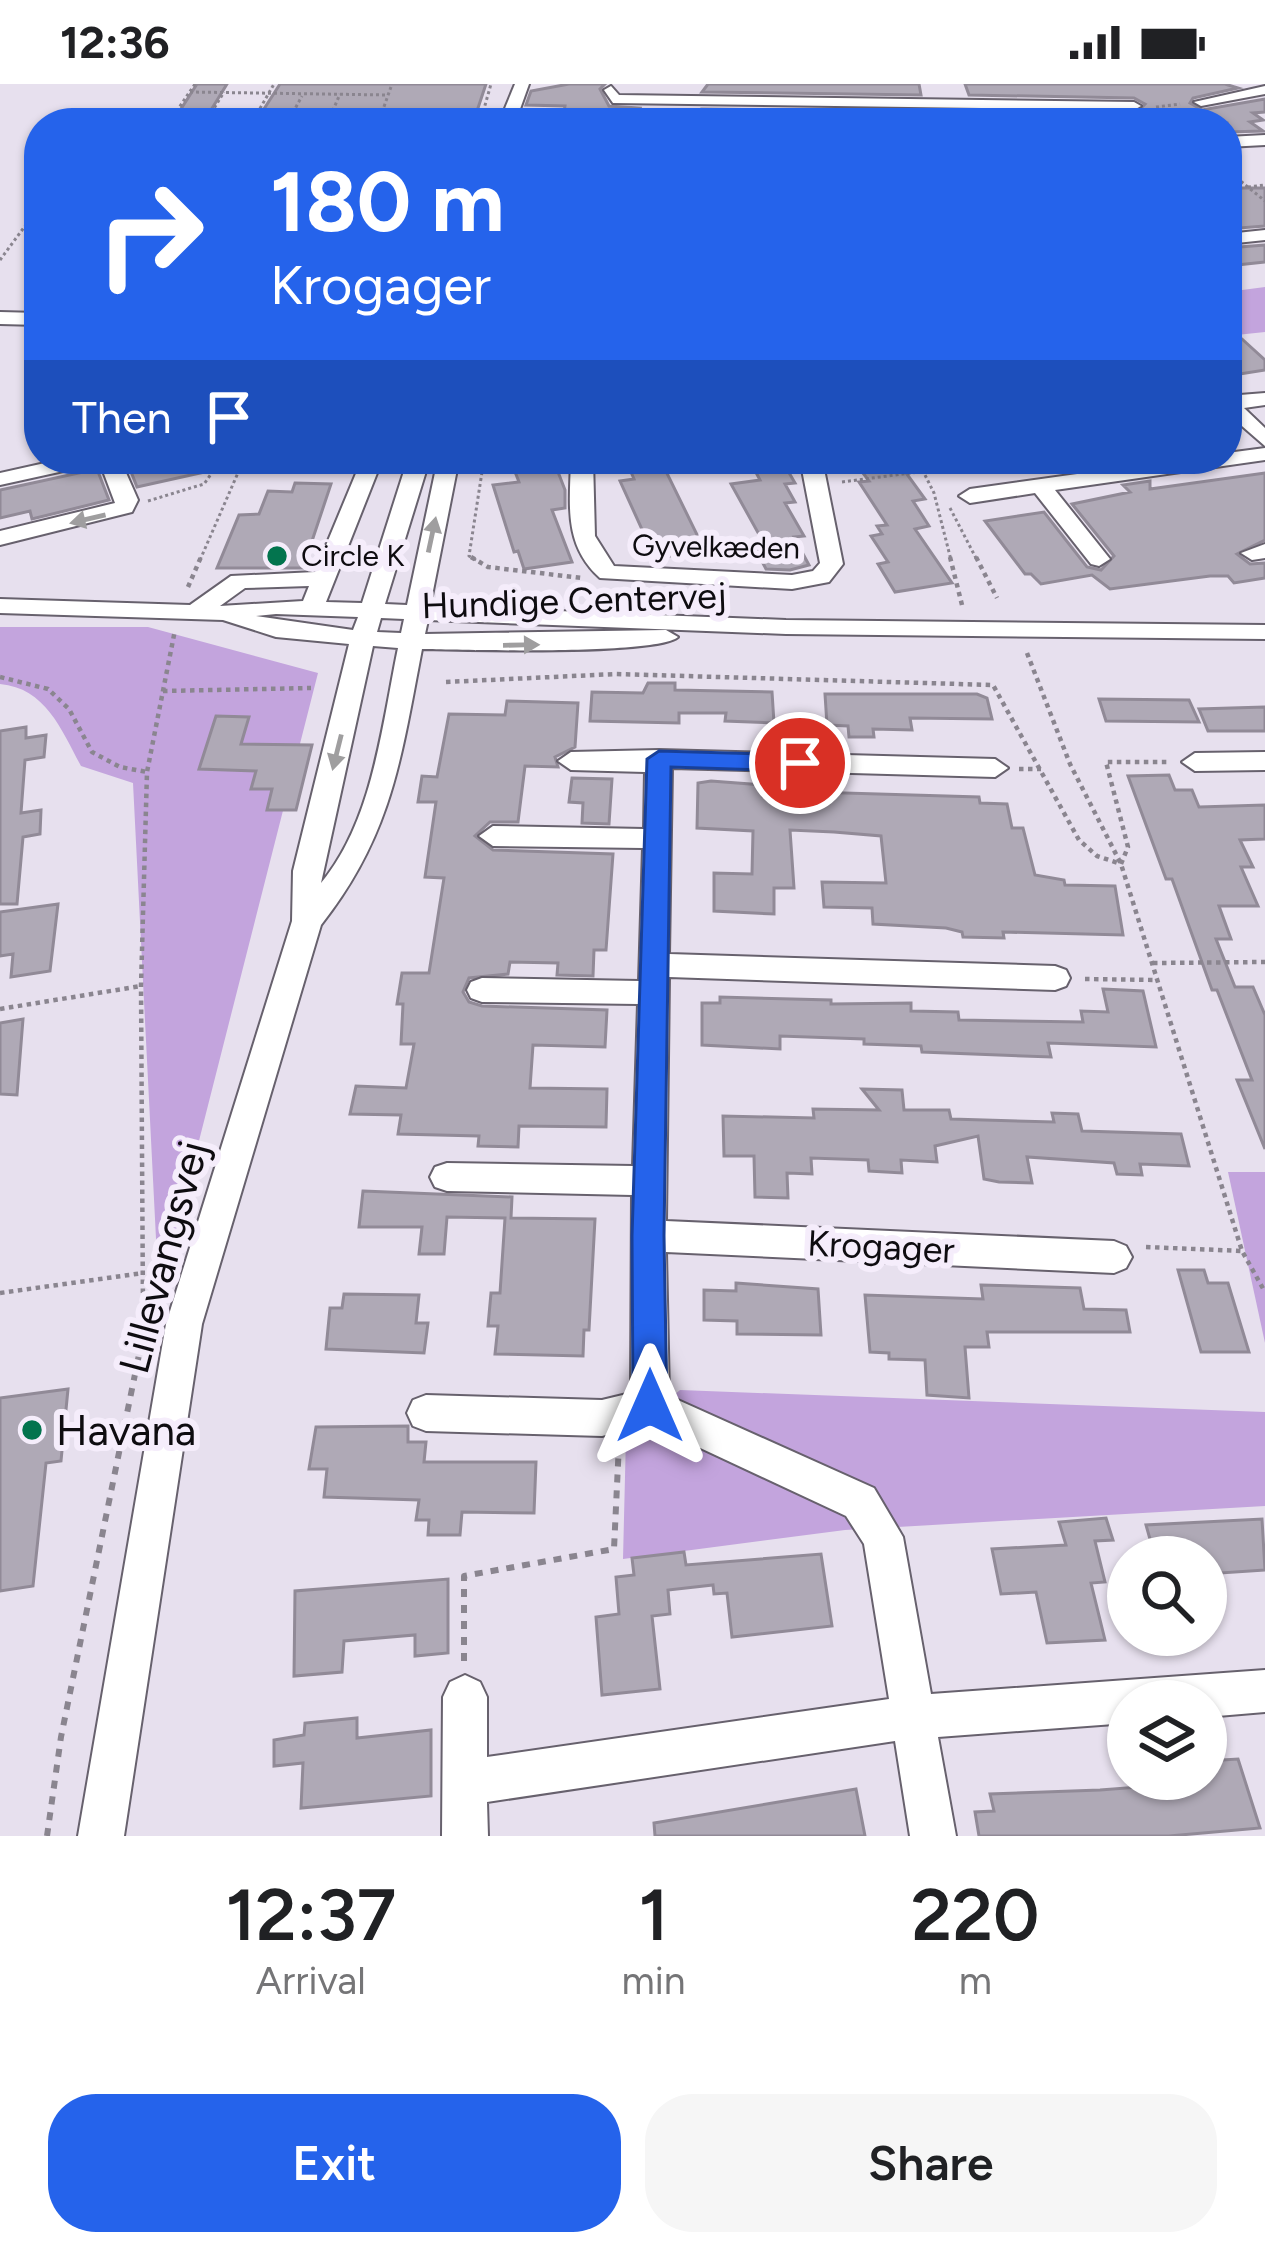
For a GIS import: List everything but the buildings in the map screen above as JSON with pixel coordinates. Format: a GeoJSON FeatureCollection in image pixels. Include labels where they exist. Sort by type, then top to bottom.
{"type":"FeatureCollection","features":[{"type":"Feature","properties":{"kind":"street"},"geometry":{"type":"LineString","coordinates":[[940,84],[945,108]]}},
{"type":"Feature","properties":{"kind":"street"},"geometry":{"type":"LineString","coordinates":[[611,90],[614,99],[1142,107]]}},
{"type":"Feature","properties":{"kind":"street"},"geometry":{"type":"LineString","coordinates":[[1201,102],[1265,90]]}},
{"type":"Feature","properties":{"kind":"street"},"geometry":{"type":"LineString","coordinates":[[1242,417],[1265,440]]}},
{"type":"Feature","properties":{"kind":"street"},"geometry":{"type":"LineString","coordinates":[[0,538],[124,507],[127,500],[116,474]]}},
{"type":"Feature","properties":{"kind":"street"},"geometry":{"type":"LineString","coordinates":[[312,608],[366,474]]}},
{"type":"Feature","properties":{"kind":"street","name":"Lillevangsvej"},"geometry":{"type":"LineString","coordinates":[[101,1836],[184,1324],[307,921],[307,872],[381,569],[413,474]]}},
{"type":"Feature","properties":{"kind":"street","name":"Lillevangsvej"},"geometry":{"type":"LineString","coordinates":[[307,921],[345,874],[375,805],[397,734],[416,611],[445,474]]}},
{"type":"Feature","properties":{"kind":"street","name":"Gyvelkæden"},"geometry":{"type":"LineString","coordinates":[[582,474],[582,537],[586,552],[608,573],[792,582],[821,577],[832,564],[816,474]]}},
{"type":"Feature","properties":{"kind":"street"},"geometry":{"type":"LineString","coordinates":[[970,496],[1124,474]]}},
{"type":"Feature","properties":{"kind":"street"},"geometry":{"type":"LineString","coordinates":[[1040,486],[1099,559]]}},
{"type":"Feature","properties":{"kind":"street"},"geometry":{"type":"LineString","coordinates":[[187,608],[238,581],[381,569]]}},
{"type":"Feature","properties":{"kind":"street","name":"Hundige Centervej"},"geometry":{"type":"LineString","coordinates":[[0,606],[187,608],[225,613],[371,609],[786,627],[1265,632]]}},
{"type":"Feature","properties":{"kind":"street","name":"Hundige Centervej"},"geometry":{"type":"LineString","coordinates":[[225,613],[262,630],[412,642],[562,644],[786,627]]}},
{"type":"Feature","properties":{"kind":"street"},"geometry":{"type":"LineString","coordinates":[[650,1406],[648,1236],[659,759],[995,768]]}},
{"type":"Feature","properties":{"kind":"street"},"geometry":{"type":"LineString","coordinates":[[571,761],[659,763]]}},
{"type":"Feature","properties":{"kind":"street"},"geometry":{"type":"LineString","coordinates":[[1195,762],[1265,761]]}},
{"type":"Feature","properties":{"kind":"street"},"geometry":{"type":"LineString","coordinates":[[494,836],[657,839]]}},
{"type":"Feature","properties":{"kind":"street"},"geometry":{"type":"LineString","coordinates":[[482,990],[654,979],[1055,978]]}},
{"type":"Feature","properties":{"kind":"street"},"geometry":{"type":"LineString","coordinates":[[447,1177],[650,1181]]}},
{"type":"Feature","properties":{"kind":"street","name":"Krogager"},"geometry":{"type":"LineString","coordinates":[[648,1236],[1114,1257]]}},
{"type":"Feature","properties":{"kind":"street"},"geometry":{"type":"LineString","coordinates":[[426,1413],[602,1418],[650,1406],[860,1502],[883,1537],[932,1836]]}},
{"type":"Feature","properties":{"kind":"street"},"geometry":{"type":"LineString","coordinates":[[464,1784],[913,1717],[1265,1691]]}},
{"type":"Feature","properties":{"kind":"street"},"geometry":{"type":"LineString","coordinates":[[464,1696],[464,1836]]}},
{"type":"Feature","properties":{"kind":"path"},"geometry":{"type":"LineString","coordinates":[[179,108],[195,84]]}},
{"type":"Feature","properties":{"kind":"path"},"geometry":{"type":"LineString","coordinates":[[260,108],[274,84]]}},
{"type":"Feature","properties":{"kind":"path"},"geometry":{"type":"LineString","coordinates":[[383,108],[392,84]]}},
{"type":"Feature","properties":{"kind":"path"},"geometry":{"type":"LineString","coordinates":[[190,92],[388,95]]}},
{"type":"Feature","properties":{"kind":"path"},"geometry":{"type":"LineString","coordinates":[[214,108],[224,92]]}},
{"type":"Feature","properties":{"kind":"path"},"geometry":{"type":"LineString","coordinates":[[296,108],[303,94]]}},
{"type":"Feature","properties":{"kind":"path"},"geometry":{"type":"LineString","coordinates":[[334,108],[340,94]]}},
{"type":"Feature","properties":{"kind":"path"},"geometry":{"type":"LineString","coordinates":[[1142,107],[1201,102]]}},
{"type":"Feature","properties":{"kind":"path"},"geometry":{"type":"LineString","coordinates":[[1242,182],[1265,201]]}},
{"type":"Feature","properties":{"kind":"path"},"geometry":{"type":"LineString","coordinates":[[1248,187],[1265,185]]}},
{"type":"Feature","properties":{"kind":"path"},"geometry":{"type":"LineString","coordinates":[[0,260],[24,227]]}},
{"type":"Feature","properties":{"kind":"path"},"geometry":{"type":"LineString","coordinates":[[124,507],[204,484],[211,474]]}},
{"type":"Feature","properties":{"kind":"path"},"geometry":{"type":"LineString","coordinates":[[47,1836],[61,1737],[143,1335],[141,986],[147,772],[163,691],[187,608],[238,474]]}},
{"type":"Feature","properties":{"kind":"path"},"geometry":{"type":"LineString","coordinates":[[481,474],[467,548],[475,563],[597,580],[608,573]]}},
{"type":"Feature","properties":{"kind":"path"},"geometry":{"type":"LineString","coordinates":[[819,485],[903,474]]}},
{"type":"Feature","properties":{"kind":"path"},"geometry":{"type":"LineString","coordinates":[[927,474],[963,608]]}},
{"type":"Feature","properties":{"kind":"path"},"geometry":{"type":"LineString","coordinates":[[934,493],[946,499],[997,598]]}},
{"type":"Feature","properties":{"kind":"path"},"geometry":{"type":"LineString","coordinates":[[1026,651],[1070,764],[1121,865],[1242,1251],[1265,1292]]}},
{"type":"Feature","properties":{"kind":"path"},"geometry":{"type":"LineString","coordinates":[[446,682],[616,674],[993,685],[1079,839],[1097,856],[1121,865]]}},
{"type":"Feature","properties":{"kind":"path"},"geometry":{"type":"LineString","coordinates":[[0,677],[43,685],[62,696],[92,752],[147,772]]}},
{"type":"Feature","properties":{"kind":"path"},"geometry":{"type":"LineString","coordinates":[[163,691],[311,688]]}},
{"type":"Feature","properties":{"kind":"path"},"geometry":{"type":"LineString","coordinates":[[1121,865],[1128,847],[1106,762],[1195,762]]}},
{"type":"Feature","properties":{"kind":"path"},"geometry":{"type":"LineString","coordinates":[[1153,963],[1265,962]]}},
{"type":"Feature","properties":{"kind":"path"},"geometry":{"type":"LineString","coordinates":[[1055,978],[1157,980]]}},
{"type":"Feature","properties":{"kind":"path"},"geometry":{"type":"LineString","coordinates":[[0,1009],[141,986]]}},
{"type":"Feature","properties":{"kind":"path"},"geometry":{"type":"LineString","coordinates":[[1114,1257],[1127,1246],[1242,1251]]}},
{"type":"Feature","properties":{"kind":"path"},"geometry":{"type":"LineString","coordinates":[[0,1293],[143,1273]]}},
{"type":"Feature","properties":{"kind":"path"},"geometry":{"type":"LineString","coordinates":[[464,1696],[464,1576],[614,1549],[620,1432],[650,1406]]}},
{"type":"Feature","properties":{"kind":"shaded area"},"geometry":{"type":"Polygon","coordinates":[[[1265,287],[1265,332],[1242,334],[1242,290],[1265,287]]]}},
{"type":"Feature","properties":{"kind":"shaded area"},"geometry":{"type":"Polygon","coordinates":[[[0,627],[148,627],[318,673],[159,1298],[133,783],[81,766],[41,702],[16,687],[0,684],[0,627]]]}},
{"type":"Feature","properties":{"kind":"shaded area"},"geometry":{"type":"Polygon","coordinates":[[[1228,1172],[1265,1172],[1265,1343],[1228,1172]]]}},
{"type":"Feature","properties":{"kind":"shaded area"},"geometry":{"type":"Polygon","coordinates":[[[680,1390],[1265,1412],[1265,1506],[845,1530],[623,1559],[626,1436],[680,1390]]]}},
{"type":"Feature","properties":{"kind":"place","name":"Circle K"},"geometry":{"type":"Point","coordinates":[277,556]}},
{"type":"Feature","properties":{"kind":"place","name":"Havana"},"geometry":{"type":"Point","coordinates":[32,1430]}},
{"type":"Feature","properties":{"kind":"route"},"geometry":{"type":"LineString","coordinates":[[650,1406],[648,1236],[659,759],[800,763]]}}]}
